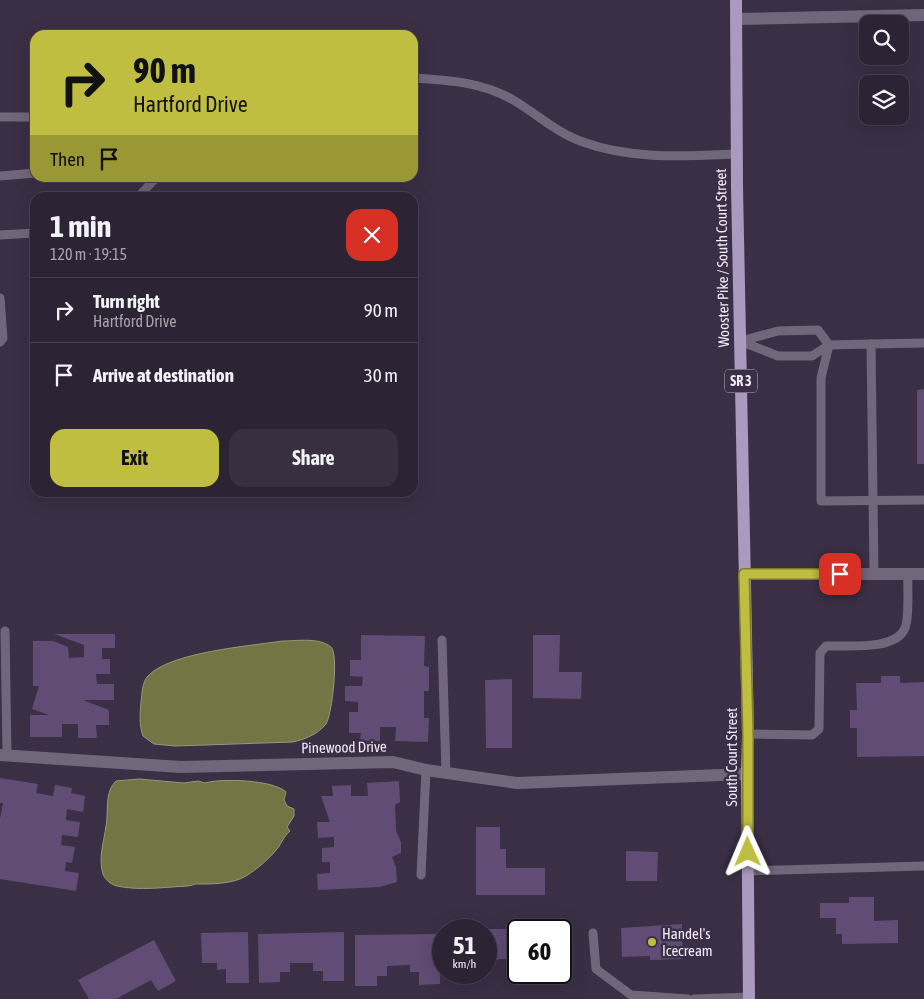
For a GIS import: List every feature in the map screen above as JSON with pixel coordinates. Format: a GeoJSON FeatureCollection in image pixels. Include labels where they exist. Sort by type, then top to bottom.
{"type":"FeatureCollection","features":[{"type":"Feature","properties":{"kind":"main road","name":"Wooster Pike / South Court Street"},"geometry":{"type":"LineString","coordinates":[[736,0],[744,574]]}},
{"type":"Feature","properties":{"kind":"main road","name":"South Court Street"},"geometry":{"type":"LineString","coordinates":[[744,574],[748,734],[746,774],[749,998]]}},
{"type":"Feature","properties":{"kind":"street"},"geometry":{"type":"LineString","coordinates":[[736,19],[924,15]]}},
{"type":"Feature","properties":{"kind":"street"},"geometry":{"type":"LineString","coordinates":[[744,574],[924,574]]}},
{"type":"Feature","properties":{"kind":"street","name":"Pinewood Drive"},"geometry":{"type":"LineString","coordinates":[[3,755],[181,767],[393,762],[426,770],[517,783],[746,774]]}},
{"type":"Feature","properties":{"kind":"lane"},"geometry":{"type":"LineString","coordinates":[[418,78],[448,80],[485,86],[515,101],[549,126],[582,142],[615,152],[673,156],[737,154]]}},
{"type":"Feature","properties":{"kind":"lane"},"geometry":{"type":"LineString","coordinates":[[0,117],[30,117]]}},
{"type":"Feature","properties":{"kind":"lane"},"geometry":{"type":"LineString","coordinates":[[0,176],[30,173]]}},
{"type":"Feature","properties":{"kind":"lane"},"geometry":{"type":"LineString","coordinates":[[143,192],[152,182]]}},
{"type":"Feature","properties":{"kind":"lane"},"geometry":{"type":"LineString","coordinates":[[0,235],[30,232]]}},
{"type":"Feature","properties":{"kind":"lane"},"geometry":{"type":"LineString","coordinates":[[0,298],[2,338],[0,342]]}},
{"type":"Feature","properties":{"kind":"lane"},"geometry":{"type":"LineString","coordinates":[[740,341],[778,331],[818,330],[829,345]]}},
{"type":"Feature","properties":{"kind":"lane"},"geometry":{"type":"LineString","coordinates":[[740,341],[778,356],[812,356],[829,345],[924,343]]}},
{"type":"Feature","properties":{"kind":"lane"},"geometry":{"type":"LineString","coordinates":[[870,344],[874,574]]}},
{"type":"Feature","properties":{"kind":"lane"},"geometry":{"type":"LineString","coordinates":[[829,345],[820,378],[821,501],[924,500]]}},
{"type":"Feature","properties":{"kind":"lane"},"geometry":{"type":"LineString","coordinates":[[748,734],[812,735],[819,729],[820,653],[826,646],[884,644],[899,638],[906,627],[908,574]]}},
{"type":"Feature","properties":{"kind":"lane"},"geometry":{"type":"LineString","coordinates":[[3,755],[5,631]]}},
{"type":"Feature","properties":{"kind":"lane"},"geometry":{"type":"LineString","coordinates":[[442,640],[446,773]]}},
{"type":"Feature","properties":{"kind":"lane"},"geometry":{"type":"LineString","coordinates":[[421,875],[426,770]]}},
{"type":"Feature","properties":{"kind":"lane"},"geometry":{"type":"LineString","coordinates":[[748,871],[924,866]]}},
{"type":"Feature","properties":{"kind":"lane"},"geometry":{"type":"LineString","coordinates":[[593,933],[596,969],[631,995],[649,998],[688,999]]}},
{"type":"Feature","properties":{"kind":"lane"},"geometry":{"type":"LineString","coordinates":[[694,999],[749,998]]}},
{"type":"Feature","properties":{"kind":"shaded area"},"geometry":{"type":"Polygon","coordinates":[[[308,640],[320,642],[331,647],[333,652],[335,672],[330,709],[326,724],[315,734],[293,742],[175,746],[154,744],[143,736],[140,715],[143,685],[148,676],[159,668],[174,661],[212,651],[282,641],[308,640]]]}},
{"type":"Feature","properties":{"kind":"shaded area"},"geometry":{"type":"Polygon","coordinates":[[[139,779],[184,783],[235,780],[280,788],[286,792],[284,800],[287,806],[294,809],[294,816],[287,827],[290,831],[266,861],[246,876],[235,881],[152,888],[115,885],[104,876],[101,862],[108,797],[116,781],[139,779]]]}},
{"type":"Feature","properties":{"kind":"building"},"geometry":{"type":"Polygon","coordinates":[[[924,389],[924,464],[917,464],[917,390],[924,389]]]}},
{"type":"Feature","properties":{"kind":"building"},"geometry":{"type":"Polygon","coordinates":[[[54,634],[115,634],[115,648],[102,648],[102,659],[110,659],[110,674],[96,674],[97,684],[114,684],[114,700],[83,700],[109,710],[109,725],[96,725],[97,738],[78,738],[78,724],[62,724],[62,737],[30,737],[30,715],[49,715],[32,709],[39,686],[33,686],[33,641],[53,641],[68,647],[69,658],[84,657],[84,645],[54,634]]]}},
{"type":"Feature","properties":{"kind":"building"},"geometry":{"type":"Polygon","coordinates":[[[361,635],[425,636],[424,666],[429,667],[429,691],[424,691],[424,718],[429,718],[428,742],[395,741],[396,727],[380,727],[380,741],[360,741],[361,733],[349,733],[349,712],[358,712],[358,702],[345,701],[345,686],[362,686],[363,677],[350,676],[350,660],[361,660],[361,635]]]}},
{"type":"Feature","properties":{"kind":"building"},"geometry":{"type":"Polygon","coordinates":[[[533,635],[560,635],[559,672],[582,672],[581,699],[533,698],[533,635]]]}},
{"type":"Feature","properties":{"kind":"building"},"geometry":{"type":"Polygon","coordinates":[[[881,676],[900,676],[900,683],[924,682],[924,756],[857,757],[857,728],[850,728],[850,710],[857,710],[856,683],[881,683],[881,676]]]}},
{"type":"Feature","properties":{"kind":"building"},"geometry":{"type":"Polygon","coordinates":[[[512,679],[512,748],[486,748],[485,680],[512,679]]]}},
{"type":"Feature","properties":{"kind":"building"},"geometry":{"type":"Polygon","coordinates":[[[0,778],[38,784],[36,793],[53,796],[55,785],[72,788],[71,793],[85,796],[83,812],[67,809],[66,820],[80,822],[78,837],[62,835],[61,845],[75,847],[72,863],[66,862],[65,871],[79,873],[76,891],[0,879],[0,819],[3,803],[0,803],[0,778]]]}},
{"type":"Feature","properties":{"kind":"building"},"geometry":{"type":"Polygon","coordinates":[[[399,781],[400,802],[395,805],[396,831],[401,842],[401,853],[392,857],[396,867],[397,882],[380,887],[318,890],[317,874],[330,873],[330,862],[322,862],[322,848],[334,847],[334,837],[318,838],[317,822],[330,822],[321,796],[333,796],[332,786],[351,785],[351,796],[368,796],[367,783],[399,781]]]}},
{"type":"Feature","properties":{"kind":"building"},"geometry":{"type":"Polygon","coordinates":[[[476,827],[500,827],[500,849],[506,849],[506,868],[545,868],[545,895],[476,895],[476,827]]]}},
{"type":"Feature","properties":{"kind":"building"},"geometry":{"type":"Polygon","coordinates":[[[626,851],[658,852],[657,881],[626,881],[626,851]]]}},
{"type":"Feature","properties":{"kind":"building"},"geometry":{"type":"Polygon","coordinates":[[[849,897],[874,897],[874,921],[898,920],[898,943],[842,944],[842,934],[836,934],[836,918],[820,918],[820,903],[849,903],[849,897]]]}},
{"type":"Feature","properties":{"kind":"building","name":"Handel's Icecream"},"geometry":{"type":"Polygon","coordinates":[[[682,924],[683,959],[650,960],[650,956],[622,957],[621,928],[682,924]]]}},
{"type":"Feature","properties":{"kind":"building"},"geometry":{"type":"Polygon","coordinates":[[[497,929],[507,929],[507,968],[506,959],[497,959],[497,929]]]}},
{"type":"Feature","properties":{"kind":"building"},"geometry":{"type":"Polygon","coordinates":[[[248,932],[249,983],[226,983],[226,969],[217,970],[217,963],[202,963],[201,933],[248,932]]]}},
{"type":"Feature","properties":{"kind":"building"},"geometry":{"type":"Polygon","coordinates":[[[344,932],[344,981],[323,981],[323,971],[313,971],[313,963],[290,963],[290,972],[280,972],[280,982],[259,983],[258,934],[344,932]]]}},
{"type":"Feature","properties":{"kind":"building"},"geometry":{"type":"Polygon","coordinates":[[[432,934],[432,984],[440,984],[419,985],[419,972],[410,972],[410,965],[387,966],[387,976],[377,976],[377,986],[355,986],[355,935],[432,934]]]}},
{"type":"Feature","properties":{"kind":"building"},"geometry":{"type":"Polygon","coordinates":[[[154,940],[176,981],[158,991],[151,980],[116,999],[89,999],[78,980],[154,940]]]}},
{"type":"Feature","properties":{"kind":"place","name":"Handel's Icecream"},"geometry":{"type":"Point","coordinates":[652,942]}},
{"type":"Feature","properties":{"kind":"route"},"geometry":{"type":"LineString","coordinates":[[748,852],[746,774],[748,734],[744,574],[840,574]]}}]}
